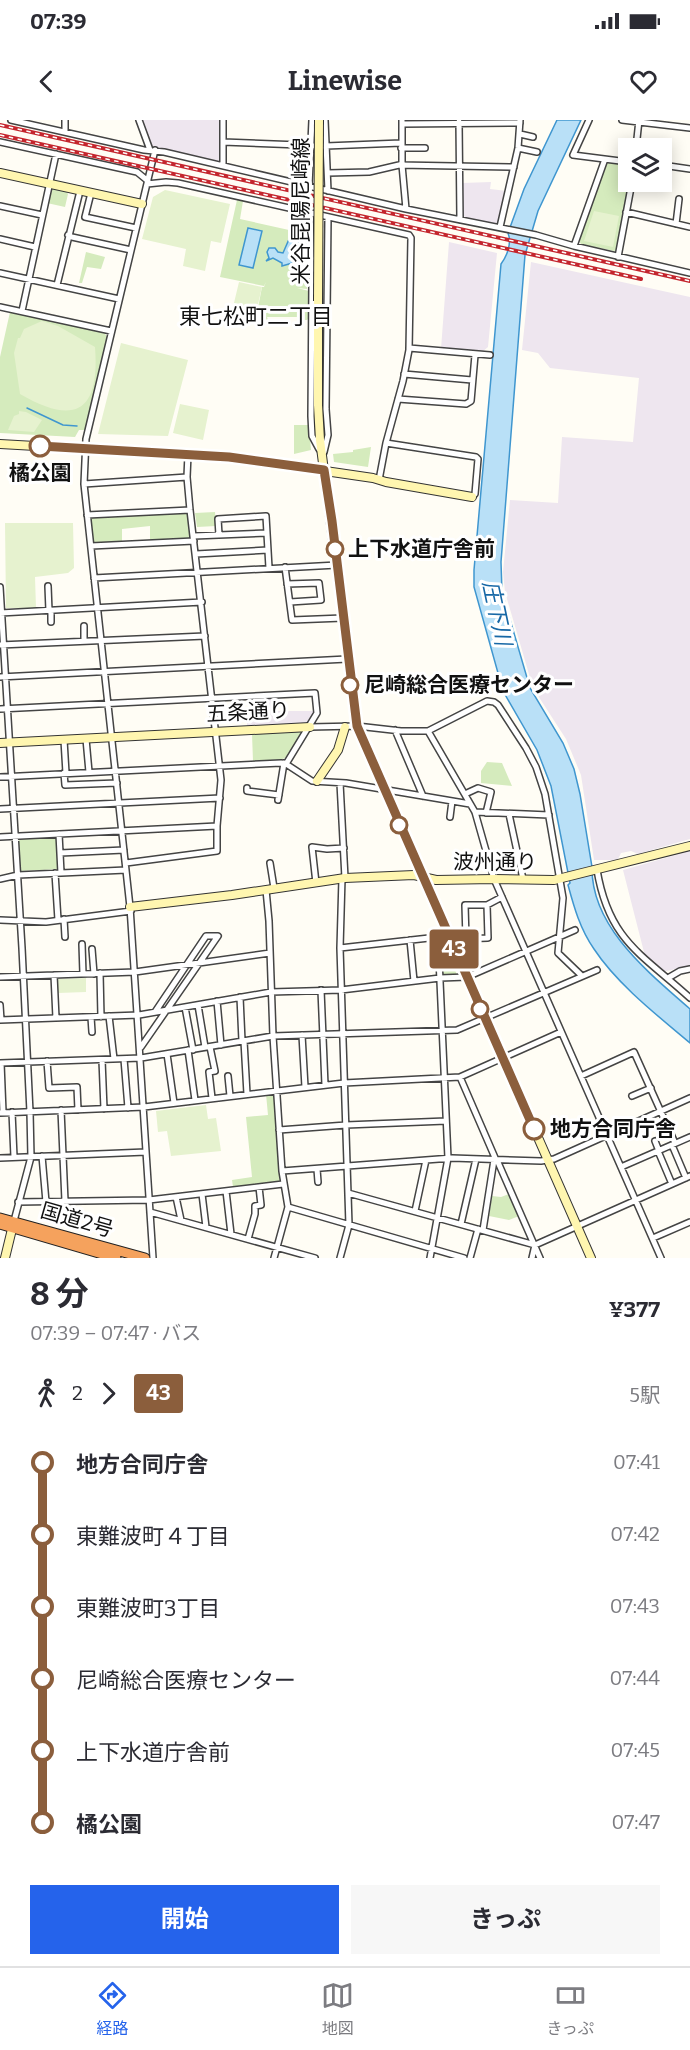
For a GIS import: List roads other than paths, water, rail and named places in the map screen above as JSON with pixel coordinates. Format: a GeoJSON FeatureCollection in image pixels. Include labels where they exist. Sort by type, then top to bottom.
{"type":"FeatureCollection","features":[{"type":"Feature","properties":{"kind":"highway","name":"国道2号"},"geometry":{"type":"LineString","coordinates":[[0,1218],[89,1254],[116,1258]]}},
{"type":"Feature","properties":{"kind":"highway","name":"国道2号"},"geometry":{"type":"LineString","coordinates":[[0,1224],[13,1225],[145,1258]]}},
{"type":"Feature","properties":{"kind":"street"},"geometry":{"type":"LineString","coordinates":[[11,120],[224,165],[246,173],[406,209],[532,234],[618,257],[690,271]]}},
{"type":"Feature","properties":{"kind":"street"},"geometry":{"type":"LineString","coordinates":[[65,120],[65,132]]}},
{"type":"Feature","properties":{"kind":"street"},"geometry":{"type":"LineString","coordinates":[[139,120],[153,150],[148,182],[86,439],[84,484],[130,909],[139,1015],[153,1258]]}},
{"type":"Feature","properties":{"kind":"street"},"geometry":{"type":"LineString","coordinates":[[223,120],[224,165]]}},
{"type":"Feature","properties":{"kind":"street"},"geometry":{"type":"LineString","coordinates":[[309,186],[312,120]]}},
{"type":"Feature","properties":{"kind":"street","name":"米谷昆陽尼崎線"},"geometry":{"type":"LineString","coordinates":[[319,120],[318,405],[322,456],[357,726],[591,1258]]}},
{"type":"Feature","properties":{"kind":"street"},"geometry":{"type":"LineString","coordinates":[[326,120],[328,191]]}},
{"type":"Feature","properties":{"kind":"street"},"geometry":{"type":"LineString","coordinates":[[589,120],[573,155],[618,161]]}},
{"type":"Feature","properties":{"kind":"street"},"geometry":{"type":"LineString","coordinates":[[622,120],[690,128]]}},
{"type":"Feature","properties":{"kind":"street"},"geometry":{"type":"LineString","coordinates":[[638,138],[639,121]]}},
{"type":"Feature","properties":{"kind":"street"},"geometry":{"type":"LineString","coordinates":[[406,209],[401,145],[402,122],[520,122],[518,148],[500,227]]}},
{"type":"Feature","properties":{"kind":"street"},"geometry":{"type":"LineString","coordinates":[[459,122],[460,220]]}},
{"type":"Feature","properties":{"kind":"street"},"geometry":{"type":"LineString","coordinates":[[520,134],[533,137]]}},
{"type":"Feature","properties":{"kind":"street"},"geometry":{"type":"LineString","coordinates":[[0,142],[137,172],[148,182],[178,183],[409,235],[411,238],[409,348],[379,480]]}},
{"type":"Feature","properties":{"kind":"street"},"geometry":{"type":"LineString","coordinates":[[223,142],[312,146],[401,145],[425,148]]}},
{"type":"Feature","properties":{"kind":"street"},"geometry":{"type":"LineString","coordinates":[[518,148],[537,152]]}},
{"type":"Feature","properties":{"kind":"street"},"geometry":{"type":"LineString","coordinates":[[22,311],[56,154]]}},
{"type":"Feature","properties":{"kind":"street"},"geometry":{"type":"LineString","coordinates":[[574,246],[605,159]]}},
{"type":"Feature","properties":{"kind":"street"},"geometry":{"type":"LineString","coordinates":[[328,173],[369,172],[402,165],[514,167]]}},
{"type":"Feature","properties":{"kind":"street"},"geometry":{"type":"LineString","coordinates":[[672,166],[690,168]]}},
{"type":"Feature","properties":{"kind":"street"},"geometry":{"type":"LineString","coordinates":[[0,173],[142,204]]}},
{"type":"Feature","properties":{"kind":"street"},"geometry":{"type":"LineString","coordinates":[[57,285],[80,190]]}},
{"type":"Feature","properties":{"kind":"street"},"geometry":{"type":"LineString","coordinates":[[618,257],[630,192]]}},
{"type":"Feature","properties":{"kind":"street"},"geometry":{"type":"LineString","coordinates":[[90,193],[85,217],[136,228]]}},
{"type":"Feature","properties":{"kind":"street"},"geometry":{"type":"LineString","coordinates":[[676,224],[679,199]]}},
{"type":"Feature","properties":{"kind":"street"},"geometry":{"type":"LineString","coordinates":[[0,206],[42,216]]}},
{"type":"Feature","properties":{"kind":"street"},"geometry":{"type":"LineString","coordinates":[[626,212],[690,227]]}},
{"type":"Feature","properties":{"kind":"street"},"geometry":{"type":"LineString","coordinates":[[310,213],[311,416],[312,436],[322,456]]}},
{"type":"Feature","properties":{"kind":"street"},"geometry":{"type":"LineString","coordinates":[[322,456],[328,435],[326,387],[328,217]]}},
{"type":"Feature","properties":{"kind":"street"},"geometry":{"type":"LineString","coordinates":[[69,235],[131,250]]}},
{"type":"Feature","properties":{"kind":"street"},"geometry":{"type":"LineString","coordinates":[[0,240],[35,247]]}},
{"type":"Feature","properties":{"kind":"street"},"geometry":{"type":"LineString","coordinates":[[0,273],[119,298]]}},
{"type":"Feature","properties":{"kind":"street"},"geometry":{"type":"LineString","coordinates":[[0,307],[111,332]]}},
{"type":"Feature","properties":{"kind":"street"},"geometry":{"type":"LineString","coordinates":[[409,348],[490,355]]}},
{"type":"Feature","properties":{"kind":"street"},"geometry":{"type":"LineString","coordinates":[[398,399],[466,405],[471,401],[475,355]]}},
{"type":"Feature","properties":{"kind":"street"},"geometry":{"type":"LineString","coordinates":[[404,374],[472,380]]}},
{"type":"Feature","properties":{"kind":"street"},"geometry":{"type":"LineString","coordinates":[[0,444],[229,457],[324,470],[472,497],[475,494],[478,459],[476,456],[386,443]]}},
{"type":"Feature","properties":{"kind":"street"},"geometry":{"type":"LineString","coordinates":[[0,879],[126,866],[217,851],[220,765],[190,510],[187,477],[188,454]]}},
{"type":"Feature","properties":{"kind":"street"},"geometry":{"type":"LineString","coordinates":[[84,484],[187,477]]}},
{"type":"Feature","properties":{"kind":"street"},"geometry":{"type":"LineString","coordinates":[[87,515],[190,510]]}},
{"type":"Feature","properties":{"kind":"street"},"geometry":{"type":"LineString","coordinates":[[219,535],[218,519],[266,516],[269,568]]}},
{"type":"Feature","properties":{"kind":"street"},"geometry":{"type":"LineString","coordinates":[[91,546],[267,533]]}},
{"type":"Feature","properties":{"kind":"street"},"geometry":{"type":"LineString","coordinates":[[196,554],[268,550]]}},
{"type":"Feature","properties":{"kind":"street"},"geometry":{"type":"LineString","coordinates":[[94,578],[337,564]]}},
{"type":"Feature","properties":{"kind":"street"},"geometry":{"type":"LineString","coordinates":[[285,567],[292,620],[343,618]]}},
{"type":"Feature","properties":{"kind":"street"},"geometry":{"type":"LineString","coordinates":[[287,584],[319,583],[321,600],[290,603]]}},
{"type":"Feature","properties":{"kind":"street"},"geometry":{"type":"LineString","coordinates":[[48,586],[51,622]]}},
{"type":"Feature","properties":{"kind":"street"},"geometry":{"type":"LineString","coordinates":[[0,587],[3,677],[14,808],[30,1112],[30,1156],[5,1258]]}},
{"type":"Feature","properties":{"kind":"street"},"geometry":{"type":"LineString","coordinates":[[1,613],[202,602]]}},
{"type":"Feature","properties":{"kind":"street"},"geometry":{"type":"LineString","coordinates":[[84,626],[84,641]]}},
{"type":"Feature","properties":{"kind":"street"},"geometry":{"type":"LineString","coordinates":[[2,645],[205,636]]}},
{"type":"Feature","properties":{"kind":"street"},"geometry":{"type":"LineString","coordinates":[[3,677],[347,659]]}},
{"type":"Feature","properties":{"kind":"street"},"geometry":{"type":"LineString","coordinates":[[0,709],[315,693],[318,713],[285,763],[279,797],[253,795],[247,791],[247,788]]}},
{"type":"Feature","properties":{"kind":"street","name":"五条通り"},"geometry":{"type":"LineString","coordinates":[[0,743],[310,727],[357,726],[428,731],[490,701],[498,705],[536,767],[549,815]]}},
{"type":"Feature","properties":{"kind":"street"},"geometry":{"type":"LineString","coordinates":[[317,781],[338,750],[345,727]]}},
{"type":"Feature","properties":{"kind":"street"},"geometry":{"type":"LineString","coordinates":[[395,730],[423,796]]}},
{"type":"Feature","properties":{"kind":"street"},"geometry":{"type":"LineString","coordinates":[[428,731],[475,812],[494,879],[661,1258]]}},
{"type":"Feature","properties":{"kind":"street"},"geometry":{"type":"LineString","coordinates":[[86,739],[89,772]]}},
{"type":"Feature","properties":{"kind":"street"},"geometry":{"type":"LineString","coordinates":[[64,740],[65,785],[117,783]]}},
{"type":"Feature","properties":{"kind":"street"},"geometry":{"type":"LineString","coordinates":[[0,777],[285,763],[312,781],[340,783],[470,804]]}},
{"type":"Feature","properties":{"kind":"street"},"geometry":{"type":"LineString","coordinates":[[340,783],[344,848],[340,948],[349,1225],[340,1258]]}},
{"type":"Feature","properties":{"kind":"street"},"geometry":{"type":"LineString","coordinates":[[465,794],[478,788],[491,792],[486,813]]}},
{"type":"Feature","properties":{"kind":"street"},"geometry":{"type":"LineString","coordinates":[[0,808],[220,798]]}},
{"type":"Feature","properties":{"kind":"street"},"geometry":{"type":"LineString","coordinates":[[450,818],[452,801]]}},
{"type":"Feature","properties":{"kind":"street"},"geometry":{"type":"LineString","coordinates":[[475,812],[549,815],[564,878],[558,953],[582,976]]}},
{"type":"Feature","properties":{"kind":"street"},"geometry":{"type":"LineString","coordinates":[[509,813],[523,879]]}},
{"type":"Feature","properties":{"kind":"street"},"geometry":{"type":"LineString","coordinates":[[0,837],[217,826]]}},
{"type":"Feature","properties":{"kind":"street"},"geometry":{"type":"LineString","coordinates":[[59,834],[58,873],[61,919],[65,937]]}},
{"type":"Feature","properties":{"kind":"street"},"geometry":{"type":"LineString","coordinates":[[690,846],[595,871],[605,904],[622,937],[656,970],[690,998]]}},
{"type":"Feature","properties":{"kind":"street"},"geometry":{"type":"LineString","coordinates":[[316,883],[312,847],[344,848]]}},
{"type":"Feature","properties":{"kind":"street"},"geometry":{"type":"LineString","coordinates":[[60,853],[124,850]]}},
{"type":"Feature","properties":{"kind":"street"},"geometry":{"type":"LineString","coordinates":[[269,865],[273,1036],[282,1171],[288,1207],[274,1258]]}},
{"type":"Feature","properties":{"kind":"street","name":"波州通り"},"geometry":{"type":"LineString","coordinates":[[130,909],[344,878],[422,876],[436,880],[564,878],[595,871]]}},
{"type":"Feature","properties":{"kind":"street"},"geometry":{"type":"LineString","coordinates":[[466,939],[465,905],[487,905],[502,897]]}},
{"type":"Feature","properties":{"kind":"street"},"geometry":{"type":"LineString","coordinates":[[340,948],[438,937],[488,938],[487,905]]}},
{"type":"Feature","properties":{"kind":"street"},"geometry":{"type":"LineString","coordinates":[[0,920],[46,922],[130,909]]}},
{"type":"Feature","properties":{"kind":"street"},"geometry":{"type":"LineString","coordinates":[[0,1005],[0,1020],[139,1015],[272,992],[341,990],[467,977],[575,930]]}},
{"type":"Feature","properties":{"kind":"street"},"geometry":{"type":"LineString","coordinates":[[141,1047],[218,936],[206,936],[155,1012]]}},
{"type":"Feature","properties":{"kind":"street"},"geometry":{"type":"LineString","coordinates":[[430,1258],[448,1158],[438,937]]}},
{"type":"Feature","properties":{"kind":"street"},"geometry":{"type":"LineString","coordinates":[[411,940],[414,981]]}},
{"type":"Feature","properties":{"kind":"street"},"geometry":{"type":"LineString","coordinates":[[82,944],[83,974]]}},
{"type":"Feature","properties":{"kind":"street"},"geometry":{"type":"LineString","coordinates":[[92,948],[101,1017]]}},
{"type":"Feature","properties":{"kind":"street"},"geometry":{"type":"LineString","coordinates":[[0,977],[135,972],[270,953]]}},
{"type":"Feature","properties":{"kind":"street"},"geometry":{"type":"LineString","coordinates":[[668,978],[680,971],[690,969]]}},
{"type":"Feature","properties":{"kind":"street"},"geometry":{"type":"LineString","coordinates":[[561,1032],[460,1077],[344,1083],[144,1107],[1,1112],[0,1063],[141,1058],[273,1036],[459,1029],[597,970]]}},
{"type":"Feature","properties":{"kind":"street"},"geometry":{"type":"LineString","coordinates":[[54,975],[56,1018]]}},
{"type":"Feature","properties":{"kind":"street"},"geometry":{"type":"LineString","coordinates":[[321,990],[325,1085]]}},
{"type":"Feature","properties":{"kind":"street"},"geometry":{"type":"LineString","coordinates":[[240,997],[247,1094]]}},
{"type":"Feature","properties":{"kind":"street"},"geometry":{"type":"LineString","coordinates":[[217,1001],[221,1045]]}},
{"type":"Feature","properties":{"kind":"street"},"geometry":{"type":"LineString","coordinates":[[198,1005],[215,1071],[209,1072],[212,1098]]}},
{"type":"Feature","properties":{"kind":"street"},"geometry":{"type":"LineString","coordinates":[[185,1007],[195,1100]]}},
{"type":"Feature","properties":{"kind":"street"},"geometry":{"type":"LineString","coordinates":[[109,1016],[114,1059]]}},
{"type":"Feature","properties":{"kind":"street"},"geometry":{"type":"LineString","coordinates":[[91,1017],[92,1032]]}},
{"type":"Feature","properties":{"kind":"street"},"geometry":{"type":"LineString","coordinates":[[302,1035],[306,1087]]}},
{"type":"Feature","properties":{"kind":"street"},"geometry":{"type":"LineString","coordinates":[[348,1193],[535,1245],[688,1177],[634,1052],[580,1076]]}},
{"type":"Feature","properties":{"kind":"street"},"geometry":{"type":"LineString","coordinates":[[167,1054],[174,1103]]}},
{"type":"Feature","properties":{"kind":"street"},"geometry":{"type":"LineString","coordinates":[[124,1059],[128,1108]]}},
{"type":"Feature","properties":{"kind":"street"},"geometry":{"type":"LineString","coordinates":[[102,1060],[104,1108]]}},
{"type":"Feature","properties":{"kind":"street"},"geometry":{"type":"LineString","coordinates":[[47,1061],[49,1088],[78,1087],[78,1110]]}},
{"type":"Feature","properties":{"kind":"street"},"geometry":{"type":"LineString","coordinates":[[228,1076],[230,1096]]}},
{"type":"Feature","properties":{"kind":"street"},"geometry":{"type":"LineString","coordinates":[[460,1077],[540,1258]]}},
{"type":"Feature","properties":{"kind":"street"},"geometry":{"type":"LineString","coordinates":[[632,1096],[651,1088]]}},
{"type":"Feature","properties":{"kind":"street"},"geometry":{"type":"LineString","coordinates":[[282,1171],[448,1158],[554,1159],[690,1098]]}},
{"type":"Feature","properties":{"kind":"street"},"geometry":{"type":"LineString","coordinates":[[61,1110],[65,1201]]}},
{"type":"Feature","properties":{"kind":"street"},"geometry":{"type":"LineString","coordinates":[[12,1112],[14,1157]]}},
{"type":"Feature","properties":{"kind":"street"},"geometry":{"type":"LineString","coordinates":[[279,1130],[446,1121]]}},
{"type":"Feature","properties":{"kind":"street"},"geometry":{"type":"LineString","coordinates":[[621,1167],[689,1139]]}},
{"type":"Feature","properties":{"kind":"street"},"geometry":{"type":"LineString","coordinates":[[655,1141],[672,1184]]}},
{"type":"Feature","properties":{"kind":"street"},"geometry":{"type":"LineString","coordinates":[[0,1158],[146,1152]]}},
{"type":"Feature","properties":{"kind":"street"},"geometry":{"type":"LineString","coordinates":[[42,1156],[46,1202]]}},
{"type":"Feature","properties":{"kind":"street"},"geometry":{"type":"LineString","coordinates":[[461,1224],[476,1159]]}},
{"type":"Feature","properties":{"kind":"street"},"geometry":{"type":"LineString","coordinates":[[415,1211],[426,1160]]}},
{"type":"Feature","properties":{"kind":"street"},"geometry":{"type":"LineString","coordinates":[[470,1258],[481,1230],[496,1160]]}},
{"type":"Feature","properties":{"kind":"street"},"geometry":{"type":"LineString","coordinates":[[317,1169],[318,1182]]}},
{"type":"Feature","properties":{"kind":"street"},"geometry":{"type":"LineString","coordinates":[[18,1202],[149,1200],[284,1184]]}},
{"type":"Feature","properties":{"kind":"street"},"geometry":{"type":"LineString","coordinates":[[248,1239],[255,1206],[261,1204],[259,1187]]}},
{"type":"Feature","properties":{"kind":"street"},"geometry":{"type":"LineString","coordinates":[[226,1191],[231,1234]]}},
{"type":"Feature","properties":{"kind":"street"},"geometry":{"type":"LineString","coordinates":[[202,1194],[206,1227]]}},
{"type":"Feature","properties":{"kind":"street"},"geometry":{"type":"LineString","coordinates":[[176,1197],[181,1220]]}},
{"type":"Feature","properties":{"kind":"street"},"geometry":{"type":"LineString","coordinates":[[288,1207],[464,1258]]}},
{"type":"Feature","properties":{"kind":"street"},"geometry":{"type":"LineString","coordinates":[[150,1212],[315,1258]]}},
{"type":"Feature","properties":{"kind":"street"},"geometry":{"type":"LineString","coordinates":[[653,1238],[690,1222]]}},
{"type":"Feature","properties":{"kind":"street"},"geometry":{"type":"LineString","coordinates":[[532,1258],[535,1245]]}},
{"type":"Feature","properties":{"kind":"water","name":"庄下川"},"geometry":{"type":"Polygon","coordinates":[[[557,120],[581,120],[538,211],[525,255],[501,562],[502,592],[530,688],[563,743],[574,769],[580,794],[594,889],[601,909],[611,929],[640,964],[690,1009],[690,1043],[614,975],[585,934],[568,885],[570,883],[551,786],[537,750],[503,691],[474,587],[501,264],[508,249],[508,233],[524,189],[557,120]]]}},
{"type":"Feature","properties":{"kind":"water"},"geometry":{"type":"Polygon","coordinates":[[[248,228],[262,231],[253,268],[239,265],[248,228]]]}},
{"type":"Feature","properties":{"kind":"water"},"geometry":{"type":"Polygon","coordinates":[[[290,237],[302,246],[303,253],[300,259],[305,260],[303,267],[298,267],[296,262],[282,266],[282,263],[273,258],[266,261],[269,258],[267,252],[269,248],[275,248],[278,252],[283,253],[290,237]]]}},
{"type":"Feature","properties":{"kind":"waterway"},"geometry":{"type":"LineString","coordinates":[[27,408],[63,425],[77,426]]}},
{"type":"Feature","properties":{"kind":"railway"},"geometry":{"type":"LineString","coordinates":[[0,125],[690,281]]}},
{"type":"Feature","properties":{"kind":"railway"},"geometry":{"type":"LineString","coordinates":[[0,135],[641,279]]}},
{"type":"Feature","properties":{"kind":"place","name":"橘公園"},"geometry":{"type":"Point","coordinates":[40,446]}},
{"type":"Feature","properties":{"kind":"place","name":"上下水道庁舎前"},"geometry":{"type":"Point","coordinates":[335,549]}},
{"type":"Feature","properties":{"kind":"place","name":"尼崎総合医療センター"},"geometry":{"type":"Point","coordinates":[350,685]}},
{"type":"Feature","properties":{"kind":"place","name":"地方合同庁舎"},"geometry":{"type":"Point","coordinates":[534,1129]}},
{"type":"Feature","properties":{"kind":"district","name":"東七松町二丁目"},"geometry":{"type":"Point","coordinates":[256,316]}}]}
